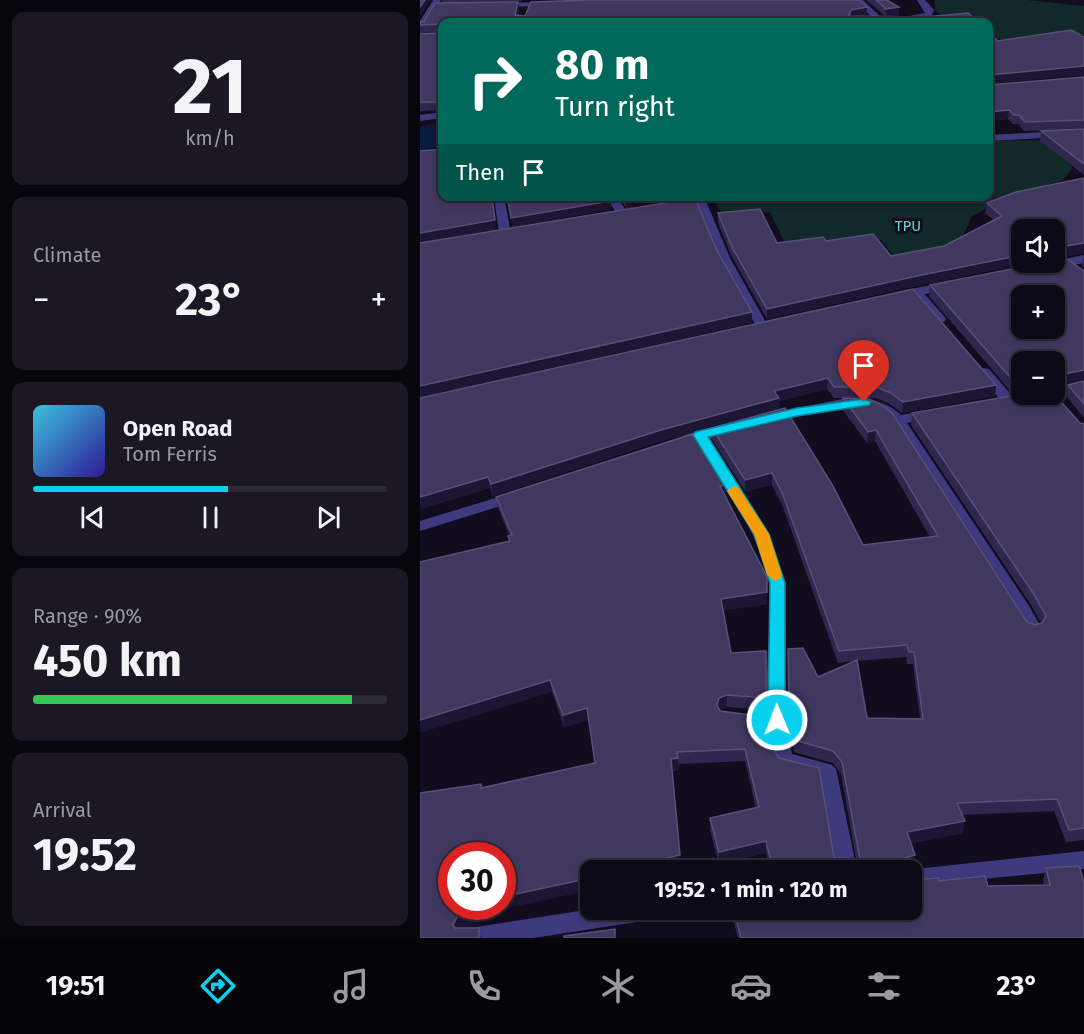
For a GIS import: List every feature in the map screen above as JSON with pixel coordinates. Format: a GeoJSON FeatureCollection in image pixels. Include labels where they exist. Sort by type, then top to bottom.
{"type":"FeatureCollection","features":[{"type":"Feature","properties":{"kind":"street"},"geometry":{"type":"LineString","coordinates":[[858,0],[879,18]]}},
{"type":"Feature","properties":{"kind":"street"},"geometry":{"type":"LineString","coordinates":[[900,18],[928,15],[931,12],[921,0]]}},
{"type":"Feature","properties":{"kind":"street"},"geometry":{"type":"LineString","coordinates":[[420,27],[423,17],[435,3],[445,7]]}},
{"type":"Feature","properties":{"kind":"street"},"geometry":{"type":"LineString","coordinates":[[491,6],[556,4]]}},
{"type":"Feature","properties":{"kind":"street"},"geometry":{"type":"LineString","coordinates":[[420,118],[438,116]]}},
{"type":"Feature","properties":{"kind":"street"},"geometry":{"type":"LineString","coordinates":[[993,138],[1084,133]]}},
{"type":"Feature","properties":{"kind":"street"},"geometry":{"type":"LineString","coordinates":[[500,201],[505,234]]}},
{"type":"Feature","properties":{"kind":"street"},"geometry":{"type":"LineString","coordinates":[[614,201],[622,214]]}},
{"type":"Feature","properties":{"kind":"street"},"geometry":{"type":"LineString","coordinates":[[667,207],[692,201]]}},
{"type":"Feature","properties":{"kind":"street"},"geometry":{"type":"LineString","coordinates":[[701,201],[724,258],[762,326]]}},
{"type":"Feature","properties":{"kind":"street"},"geometry":{"type":"LineString","coordinates":[[1067,262],[1084,259]]}},
{"type":"Feature","properties":{"kind":"street"},"geometry":{"type":"LineString","coordinates":[[1067,262],[1084,276]]}},
{"type":"Feature","properties":{"kind":"street"},"geometry":{"type":"LineString","coordinates":[[883,299],[963,283]]}},
{"type":"Feature","properties":{"kind":"street"},"geometry":{"type":"LineString","coordinates":[[916,292],[947,328]]}},
{"type":"Feature","properties":{"kind":"street"},"geometry":{"type":"LineString","coordinates":[[978,365],[1008,401]]}},
{"type":"Feature","properties":{"kind":"street"},"geometry":{"type":"LineString","coordinates":[[1065,394],[1084,386]]}},
{"type":"Feature","properties":{"kind":"street"},"geometry":{"type":"LineString","coordinates":[[986,405],[1011,400]]}},
{"type":"Feature","properties":{"kind":"street"},"geometry":{"type":"LineString","coordinates":[[666,447],[700,435],[797,412],[864,402],[886,408],[898,420],[1023,610],[1033,629]]}},
{"type":"Feature","properties":{"kind":"street"},"geometry":{"type":"LineString","coordinates":[[898,420],[942,412]]}},
{"type":"Feature","properties":{"kind":"street"},"geometry":{"type":"LineString","coordinates":[[700,435],[761,534],[777,583],[767,720],[783,757],[788,763],[825,771],[829,775],[844,860]]}},
{"type":"Feature","properties":{"kind":"street"},"geometry":{"type":"LineString","coordinates":[[420,526],[530,492]]}},
{"type":"Feature","properties":{"kind":"street"},"geometry":{"type":"LineString","coordinates":[[922,876],[1084,860]]}},
{"type":"Feature","properties":{"kind":"street"},"geometry":{"type":"LineString","coordinates":[[469,938],[585,920]]}},
{"type":"Feature","properties":{"kind":"green space"},"geometry":{"type":"Polygon","coordinates":[[[935,0],[1027,0],[1084,6],[1084,35],[1065,31],[1007,42],[993,37],[993,18],[942,16],[935,10],[935,0]]]}},
{"type":"Feature","properties":{"kind":"green space","name":"TPU"},"geometry":{"type":"Polygon","coordinates":[[[1049,140],[1073,168],[1063,180],[999,201],[971,217],[959,239],[942,250],[932,253],[896,259],[881,240],[788,249],[770,212],[722,215],[715,201],[993,201],[993,141],[1049,140]]]}},
{"type":"Feature","properties":{"kind":"building"},"geometry":{"type":"Polygon","coordinates":[[[859,0],[867,7],[851,10],[849,16],[925,17],[968,13],[974,18],[438,18],[438,24],[420,25],[435,3],[518,2],[515,15],[525,16],[531,2],[859,0]]]}},
{"type":"Feature","properties":{"kind":"building"},"geometry":{"type":"Polygon","coordinates":[[[876,0],[887,0],[899,7],[886,9],[876,0]]]}},
{"type":"Feature","properties":{"kind":"building"},"geometry":{"type":"Polygon","coordinates":[[[1071,30],[1084,37],[1084,66],[993,75],[993,36],[998,41],[1071,30]]]}},
{"type":"Feature","properties":{"kind":"building"},"geometry":{"type":"Polygon","coordinates":[[[438,33],[438,102],[420,102],[420,34],[438,33]]]}},
{"type":"Feature","properties":{"kind":"building"},"geometry":{"type":"Polygon","coordinates":[[[1084,77],[1084,120],[1025,122],[1019,115],[1014,115],[1009,110],[993,112],[993,85],[1084,77]]]}},
{"type":"Feature","properties":{"kind":"building"},"geometry":{"type":"Polygon","coordinates":[[[1084,129],[1084,164],[1041,131],[1084,129]]]}},
{"type":"Feature","properties":{"kind":"building"},"geometry":{"type":"Polygon","coordinates":[[[438,149],[438,201],[493,201],[495,220],[420,233],[420,151],[438,149]]]}},
{"type":"Feature","properties":{"kind":"building"},"geometry":{"type":"Polygon","coordinates":[[[1084,178],[1084,243],[1065,246],[1065,219],[1011,219],[1011,257],[767,309],[732,247],[718,213],[760,209],[777,243],[823,237],[826,241],[873,234],[891,256],[944,246],[1002,216],[987,203],[1016,192],[1084,178]]]}},
{"type":"Feature","properties":{"kind":"building"},"geometry":{"type":"Polygon","coordinates":[[[508,201],[611,201],[511,218],[508,201]]]}},
{"type":"Feature","properties":{"kind":"building"},"geometry":{"type":"Polygon","coordinates":[[[677,201],[696,201],[716,249],[752,312],[420,386],[420,243],[677,201]]]}},
{"type":"Feature","properties":{"kind":"building"},"geometry":{"type":"Polygon","coordinates":[[[1065,259],[1067,259],[1084,271],[1084,370],[1065,374],[1065,351],[1011,351],[1011,378],[930,285],[1011,269],[1011,273],[1065,273],[1065,259]]]}},
{"type":"Feature","properties":{"kind":"building"},"geometry":{"type":"Polygon","coordinates":[[[913,289],[996,385],[903,402],[891,393],[876,387],[834,387],[828,378],[774,391],[779,398],[661,430],[491,484],[488,477],[420,497],[420,398],[913,289]]]}},
{"type":"Feature","properties":{"kind":"building"},"geometry":{"type":"Polygon","coordinates":[[[1084,381],[1084,404],[1068,385],[1084,381]]]}},
{"type":"Feature","properties":{"kind":"building"},"geometry":{"type":"Polygon","coordinates":[[[1011,396],[1011,405],[1064,405],[1080,423],[1084,424],[1084,828],[1069,830],[1057,799],[957,803],[965,821],[907,832],[915,855],[905,858],[911,860],[771,860],[766,841],[719,852],[710,818],[759,807],[745,749],[677,752],[678,758],[671,759],[680,855],[658,860],[580,860],[580,880],[516,894],[516,842],[438,842],[438,920],[456,920],[453,925],[455,928],[479,928],[479,938],[420,938],[420,793],[481,784],[481,788],[595,763],[587,708],[563,715],[550,680],[420,720],[420,562],[510,541],[508,536],[512,535],[496,497],[696,433],[727,484],[720,486],[767,577],[767,592],[721,599],[731,653],[766,651],[766,698],[727,695],[719,698],[717,705],[720,711],[767,717],[771,745],[779,758],[819,768],[834,858],[860,859],[842,762],[833,751],[794,740],[789,708],[788,649],[803,648],[818,677],[857,660],[867,718],[923,719],[914,652],[909,652],[907,645],[839,651],[783,495],[772,473],[745,480],[712,428],[785,408],[833,486],[863,545],[938,536],[876,430],[868,432],[843,398],[869,399],[878,403],[892,413],[1027,622],[1035,625],[1042,623],[1046,616],[1033,593],[912,413],[1011,396]]]}},
{"type":"Feature","properties":{"kind":"building"},"geometry":{"type":"Polygon","coordinates":[[[1079,866],[1084,882],[1084,938],[741,938],[737,920],[922,920],[922,875],[924,879],[938,878],[939,881],[985,876],[988,886],[1050,885],[1046,868],[1079,866]]]}},
{"type":"Feature","properties":{"kind":"building"},"geometry":{"type":"Polygon","coordinates":[[[615,929],[615,938],[564,938],[564,936],[615,929]]]}},
{"type":"Feature","properties":{"kind":"waterway"},"geometry":{"type":"LineString","coordinates":[[420,139],[438,134]]}},
{"type":"Feature","properties":{"kind":"slow traffic"},"geometry":{"type":"LineString","coordinates":[[734,491],[761,534],[775,575]]}},
{"type":"Feature","properties":{"kind":"route"},"geometry":{"type":"LineString","coordinates":[[777,720],[777,583],[761,534],[700,435],[797,412],[864,402]]}}]}
